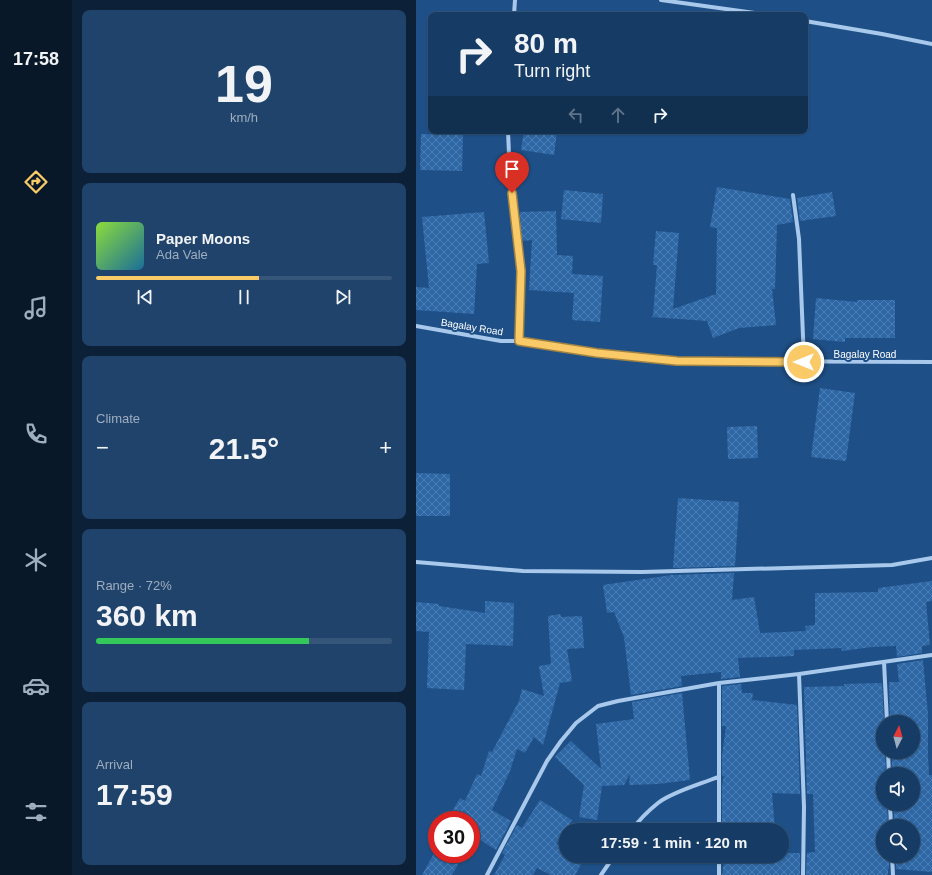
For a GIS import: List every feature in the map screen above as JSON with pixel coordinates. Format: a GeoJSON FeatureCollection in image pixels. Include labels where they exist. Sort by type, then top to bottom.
{"type":"FeatureCollection","features":[{"type":"Feature","properties":{"kind":"street"},"geometry":{"type":"LineString","coordinates":[[514,12],[515,0]]}},
{"type":"Feature","properties":{"kind":"street"},"geometry":{"type":"LineString","coordinates":[[661,0],[748,12]]}},
{"type":"Feature","properties":{"kind":"street"},"geometry":{"type":"LineString","coordinates":[[808,22],[932,44]]}},
{"type":"Feature","properties":{"kind":"street"},"geometry":{"type":"LineString","coordinates":[[508,134],[510,177],[521,271],[519,341]]}},
{"type":"Feature","properties":{"kind":"street"},"geometry":{"type":"LineString","coordinates":[[793,195],[798,239],[804,362]]}},
{"type":"Feature","properties":{"kind":"street","name":"Bagalay Road"},"geometry":{"type":"LineString","coordinates":[[416,326],[501,341],[519,341],[597,353],[677,361],[932,362]]}},
{"type":"Feature","properties":{"kind":"street"},"geometry":{"type":"LineString","coordinates":[[416,562],[523,571],[642,572],[892,565],[932,558]]}},
{"type":"Feature","properties":{"kind":"street"},"geometry":{"type":"LineString","coordinates":[[487,875],[546,761],[576,722],[598,706],[618,700],[719,683],[799,674],[932,655]]}},
{"type":"Feature","properties":{"kind":"street"},"geometry":{"type":"LineString","coordinates":[[884,662],[887,715]]}},
{"type":"Feature","properties":{"kind":"street"},"geometry":{"type":"LineString","coordinates":[[799,674],[804,807],[803,875]]}},
{"type":"Feature","properties":{"kind":"street"},"geometry":{"type":"LineString","coordinates":[[719,683],[719,823]]}},
{"type":"Feature","properties":{"kind":"street"},"geometry":{"type":"LineString","coordinates":[[637,823],[659,802],[674,794],[718,778]]}},
{"type":"Feature","properties":{"kind":"street"},"geometry":{"type":"LineString","coordinates":[[601,875],[609,863]]}},
{"type":"Feature","properties":{"kind":"street"},"geometry":{"type":"LineString","coordinates":[[719,863],[719,875]]}},
{"type":"Feature","properties":{"kind":"street"},"geometry":{"type":"LineString","coordinates":[[892,863],[893,875]]}},
{"type":"Feature","properties":{"kind":"building"},"geometry":{"type":"Polygon","coordinates":[[[421,134],[463,135],[462,171],[420,170],[421,134]]]}},
{"type":"Feature","properties":{"kind":"building"},"geometry":{"type":"Polygon","coordinates":[[[524,134],[557,134],[554,155],[521,150],[524,134]]]}},
{"type":"Feature","properties":{"kind":"building"},"geometry":{"type":"Polygon","coordinates":[[[717,187],[790,199],[793,222],[777,225],[775,289],[772,289],[776,325],[739,328],[713,338],[707,321],[651,317],[653,316],[657,265],[653,265],[656,231],[679,233],[673,309],[716,294],[717,228],[710,227],[717,187]]]}},
{"type":"Feature","properties":{"kind":"building"},"geometry":{"type":"Polygon","coordinates":[[[564,190],[603,194],[601,223],[561,219],[564,190]]]}},
{"type":"Feature","properties":{"kind":"building"},"geometry":{"type":"Polygon","coordinates":[[[832,192],[836,216],[800,221],[797,198],[832,192]]]}},
{"type":"Feature","properties":{"kind":"building"},"geometry":{"type":"Polygon","coordinates":[[[556,211],[557,255],[573,256],[572,274],[603,276],[600,322],[572,320],[574,293],[529,290],[532,240],[521,241],[520,212],[556,211]]]}},
{"type":"Feature","properties":{"kind":"building"},"geometry":{"type":"Polygon","coordinates":[[[484,212],[489,263],[477,264],[474,314],[416,310],[416,287],[429,288],[422,217],[484,212]]]}},
{"type":"Feature","properties":{"kind":"building"},"geometry":{"type":"Polygon","coordinates":[[[816,298],[857,302],[857,300],[895,300],[895,338],[845,338],[845,342],[813,339],[816,298]]]}},
{"type":"Feature","properties":{"kind":"building"},"geometry":{"type":"Polygon","coordinates":[[[820,388],[855,393],[846,461],[811,457],[820,388]]]}},
{"type":"Feature","properties":{"kind":"building"},"geometry":{"type":"Polygon","coordinates":[[[757,426],[758,458],[728,459],[727,427],[757,426]]]}},
{"type":"Feature","properties":{"kind":"building"},"geometry":{"type":"Polygon","coordinates":[[[416,473],[450,474],[450,516],[416,516],[416,473]]]}},
{"type":"Feature","properties":{"kind":"building"},"geometry":{"type":"Polygon","coordinates":[[[678,498],[739,502],[735,566],[673,568],[678,498]]]}},
{"type":"Feature","properties":{"kind":"building"},"geometry":{"type":"Polygon","coordinates":[[[734,573],[732,600],[754,597],[760,633],[806,631],[805,626],[815,625],[815,593],[878,592],[878,588],[932,581],[932,601],[926,602],[930,645],[922,646],[922,653],[897,657],[896,646],[872,647],[842,651],[841,648],[794,650],[794,656],[738,658],[740,677],[721,679],[721,672],[681,676],[682,686],[631,695],[624,637],[614,612],[607,613],[603,585],[672,575],[734,573]]]}},
{"type":"Feature","properties":{"kind":"building"},"geometry":{"type":"Polygon","coordinates":[[[485,601],[514,603],[513,646],[466,644],[464,690],[427,688],[429,632],[416,631],[416,602],[439,604],[439,606],[485,613],[485,601]]]}},
{"type":"Feature","properties":{"kind":"building"},"geometry":{"type":"Polygon","coordinates":[[[560,614],[561,617],[582,616],[584,648],[567,649],[572,681],[560,683],[543,745],[534,737],[525,753],[517,749],[510,771],[492,810],[511,821],[496,850],[480,840],[480,811],[452,811],[460,798],[465,801],[477,774],[481,776],[489,751],[492,752],[519,701],[522,689],[544,696],[539,666],[551,664],[548,616],[560,614]]]}},
{"type":"Feature","properties":{"kind":"building"},"geometry":{"type":"Polygon","coordinates":[[[923,660],[928,714],[929,775],[932,775],[932,872],[896,869],[896,863],[920,863],[920,819],[894,819],[894,811],[920,811],[920,767],[892,767],[892,759],[920,759],[920,715],[890,715],[889,682],[899,682],[897,664],[923,660]]]}},
{"type":"Feature","properties":{"kind":"building"},"geometry":{"type":"Polygon","coordinates":[[[882,683],[884,715],[876,715],[876,759],[885,759],[886,767],[876,767],[876,811],[887,811],[888,819],[876,819],[876,863],[889,863],[888,875],[806,875],[807,853],[815,852],[813,794],[807,794],[804,687],[844,686],[844,684],[882,683]]]}},
{"type":"Feature","properties":{"kind":"building"},"geometry":{"type":"Polygon","coordinates":[[[741,684],[742,693],[753,693],[752,700],[797,705],[800,794],[772,793],[774,823],[722,823],[722,785],[724,776],[722,776],[722,756],[726,726],[722,726],[722,686],[741,684]]]}},
{"type":"Feature","properties":{"kind":"building"},"geometry":{"type":"Polygon","coordinates":[[[682,693],[690,780],[658,784],[629,785],[630,774],[624,785],[602,786],[597,820],[579,817],[584,785],[555,757],[571,741],[601,769],[596,724],[634,719],[632,702],[682,693]]]}},
{"type":"Feature","properties":{"kind":"building"},"geometry":{"type":"Polygon","coordinates":[[[540,800],[572,820],[570,823],[559,823],[559,840],[556,844],[559,846],[559,863],[582,863],[575,875],[551,875],[537,868],[533,875],[494,875],[505,855],[502,853],[517,825],[522,828],[540,800]]]}},
{"type":"Feature","properties":{"kind":"building"},"geometry":{"type":"Polygon","coordinates":[[[789,853],[800,853],[800,875],[722,875],[724,863],[789,863],[789,853]]]}},
{"type":"Feature","properties":{"kind":"building"},"geometry":{"type":"Polygon","coordinates":[[[429,863],[459,863],[452,875],[422,875],[429,863]]]}},
{"type":"Feature","properties":{"kind":"route"},"geometry":{"type":"LineString","coordinates":[[512,193],[521,271],[519,341],[597,353],[677,361],[804,362]]}}]}
